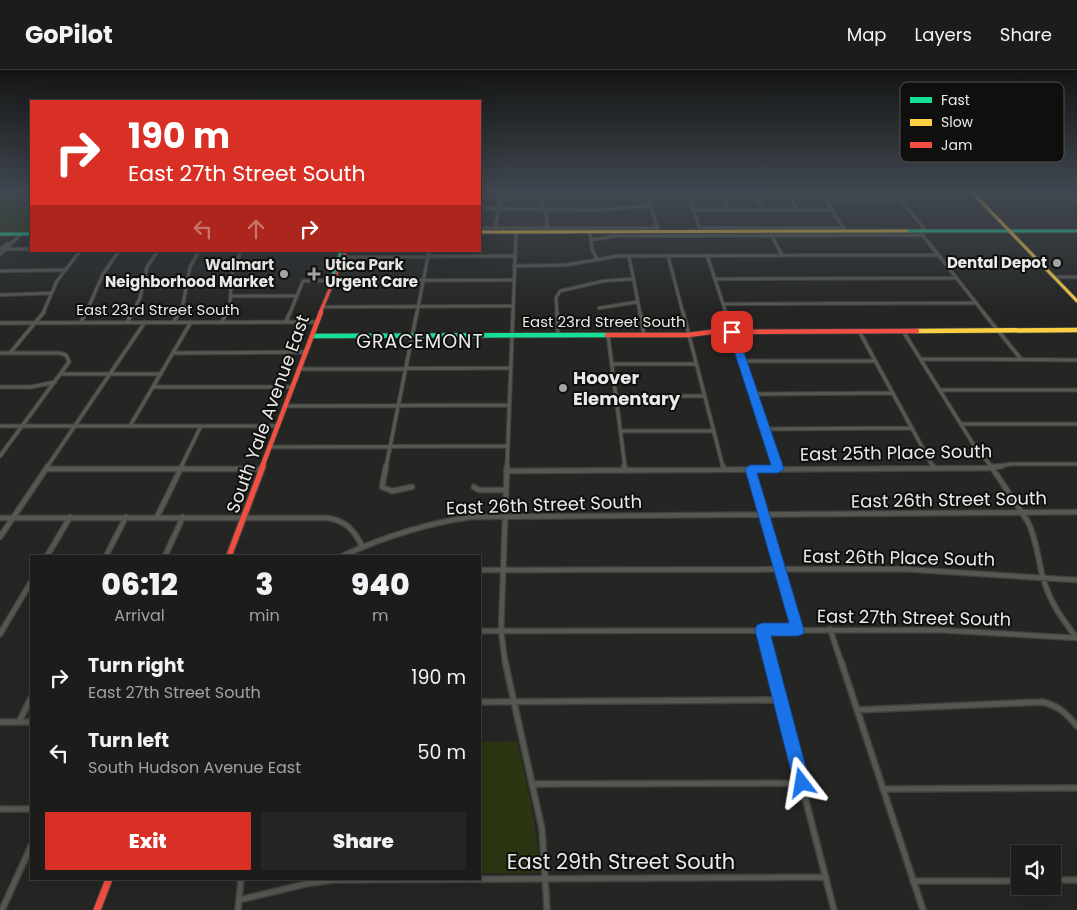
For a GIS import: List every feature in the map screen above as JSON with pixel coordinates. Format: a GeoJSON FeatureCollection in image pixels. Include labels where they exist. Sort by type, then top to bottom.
{"type":"FeatureCollection","features":[{"type":"Feature","properties":{"kind":"main road"},"geometry":{"type":"LineString","coordinates":[[481,231],[516,233],[545,230]]}},
{"type":"Feature","properties":{"kind":"main road"},"geometry":{"type":"LineString","coordinates":[[551,230],[590,232],[651,230]]}},
{"type":"Feature","properties":{"kind":"main road"},"geometry":{"type":"LineString","coordinates":[[704,230],[771,234],[826,230]]}},
{"type":"Feature","properties":{"kind":"main road"},"geometry":{"type":"LineString","coordinates":[[876,230],[923,232],[1077,231]]}},
{"type":"Feature","properties":{"kind":"main road"},"geometry":{"type":"LineString","coordinates":[[1009,231],[1077,301]]}},
{"type":"Feature","properties":{"kind":"main road"},"geometry":{"type":"LineString","coordinates":[[0,234],[30,234]]}},
{"type":"Feature","properties":{"kind":"main road","name":"South Yale Avenue East"},"geometry":{"type":"LineString","coordinates":[[229,555],[344,253]]}},
{"type":"Feature","properties":{"kind":"main road","name":"East 23rd Street South"},"geometry":{"type":"LineString","coordinates":[[312,336],[644,335],[705,332],[1077,330]]}},
{"type":"Feature","properties":{"kind":"main road"},"geometry":{"type":"LineString","coordinates":[[97,910],[109,880]]}},
{"type":"Feature","properties":{"kind":"street"},"geometry":{"type":"LineString","coordinates":[[495,231],[537,230]]}},
{"type":"Feature","properties":{"kind":"street"},"geometry":{"type":"LineString","coordinates":[[590,232],[592,249],[597,259]]}},
{"type":"Feature","properties":{"kind":"street"},"geometry":{"type":"LineString","coordinates":[[591,240],[615,236],[923,232],[1021,359]]}},
{"type":"Feature","properties":{"kind":"street"},"geometry":{"type":"LineString","coordinates":[[516,233],[501,630],[505,664],[534,784],[542,829],[548,910]]}},
{"type":"Feature","properties":{"kind":"street"},"geometry":{"type":"LineString","coordinates":[[0,254],[21,234]]}},
{"type":"Feature","properties":{"kind":"street"},"geometry":{"type":"LineString","coordinates":[[771,234],[782,255]]}},
{"type":"Feature","properties":{"kind":"street"},"geometry":{"type":"LineString","coordinates":[[0,248],[12,242]]}},
{"type":"Feature","properties":{"kind":"street"},"geometry":{"type":"LineString","coordinates":[[6,249],[30,248]]}},
{"type":"Feature","properties":{"kind":"street"},"geometry":{"type":"LineString","coordinates":[[10,353],[44,312],[64,270],[79,252]]}},
{"type":"Feature","properties":{"kind":"street"},"geometry":{"type":"LineString","coordinates":[[80,322],[90,307],[103,274],[118,252]]}},
{"type":"Feature","properties":{"kind":"street"},"geometry":{"type":"LineString","coordinates":[[127,322],[138,304],[147,267],[157,252]]}},
{"type":"Feature","properties":{"kind":"street"},"geometry":{"type":"LineString","coordinates":[[174,322],[183,304],[190,267],[198,252]]}},
{"type":"Feature","properties":{"kind":"street"},"geometry":{"type":"LineString","coordinates":[[222,322],[231,296],[232,272],[242,252]]}},
{"type":"Feature","properties":{"kind":"street"},"geometry":{"type":"LineString","coordinates":[[412,487],[404,490],[383,489],[382,487],[429,252]]}},
{"type":"Feature","properties":{"kind":"street"},"geometry":{"type":"LineString","coordinates":[[344,253],[428,256],[515,256]]}},
{"type":"Feature","properties":{"kind":"street"},"geometry":{"type":"LineString","coordinates":[[514,266],[566,265],[597,259],[629,256],[939,254]]}},
{"type":"Feature","properties":{"kind":"street"},"geometry":{"type":"LineString","coordinates":[[629,256],[644,335]]}},
{"type":"Feature","properties":{"kind":"street"},"geometry":{"type":"LineString","coordinates":[[668,256],[724,469]]}},
{"type":"Feature","properties":{"kind":"street"},"geometry":{"type":"LineString","coordinates":[[707,256],[778,469]]}},
{"type":"Feature","properties":{"kind":"street"},"geometry":{"type":"LineString","coordinates":[[0,271],[64,270]]}},
{"type":"Feature","properties":{"kind":"street"},"geometry":{"type":"LineString","coordinates":[[1054,277],[1077,277]]}},
{"type":"Feature","properties":{"kind":"street"},"geometry":{"type":"LineString","coordinates":[[715,279],[957,278]]}},
{"type":"Feature","properties":{"kind":"street"},"geometry":{"type":"LineString","coordinates":[[558,335],[556,298],[560,291],[603,281],[633,279]]}},
{"type":"Feature","properties":{"kind":"street"},"geometry":{"type":"LineString","coordinates":[[286,322],[303,281],[514,280]]}},
{"type":"Feature","properties":{"kind":"street"},"geometry":{"type":"LineString","coordinates":[[0,295],[52,292]]}},
{"type":"Feature","properties":{"kind":"street"},"geometry":{"type":"LineString","coordinates":[[231,296],[297,296]]}},
{"type":"Feature","properties":{"kind":"street"},"geometry":{"type":"LineString","coordinates":[[599,308],[637,302]]}},
{"type":"Feature","properties":{"kind":"street"},"geometry":{"type":"LineString","coordinates":[[723,304],[977,303]]}},
{"type":"Feature","properties":{"kind":"street"},"geometry":{"type":"LineString","coordinates":[[322,307],[513,306]]}},
{"type":"Feature","properties":{"kind":"street"},"geometry":{"type":"LineString","coordinates":[[0,537],[144,322]]}},
{"type":"Feature","properties":{"kind":"street"},"geometry":{"type":"LineString","coordinates":[[130,426],[191,322]]}},
{"type":"Feature","properties":{"kind":"street","name":"East 23rd Street South"},"geometry":{"type":"LineString","coordinates":[[0,323],[317,322]]}},
{"type":"Feature","properties":{"kind":"street"},"geometry":{"type":"LineString","coordinates":[[859,331],[934,468]]}},
{"type":"Feature","properties":{"kind":"street"},"geometry":{"type":"LineString","coordinates":[[903,331],[975,447],[992,467],[1022,512],[1032,530],[1044,588],[1054,608],[1077,638]]}},
{"type":"Feature","properties":{"kind":"street"},"geometry":{"type":"LineString","coordinates":[[608,335],[625,470]]}},
{"type":"Feature","properties":{"kind":"street"},"geometry":{"type":"LineString","coordinates":[[0,353],[59,352],[66,355],[69,362],[0,456]]}},
{"type":"Feature","properties":{"kind":"street"},"geometry":{"type":"LineString","coordinates":[[173,352],[306,352]]}},
{"type":"Feature","properties":{"kind":"street"},"geometry":{"type":"LineString","coordinates":[[921,359],[1077,360]]}},
{"type":"Feature","properties":{"kind":"street"},"geometry":{"type":"LineString","coordinates":[[742,361],[875,360]]}},
{"type":"Feature","properties":{"kind":"street"},"geometry":{"type":"LineString","coordinates":[[612,364],[696,364]]}},
{"type":"Feature","properties":{"kind":"street"},"geometry":{"type":"LineString","coordinates":[[299,369],[510,368]]}},
{"type":"Feature","properties":{"kind":"street"},"geometry":{"type":"LineString","coordinates":[[61,374],[161,374]]}},
{"type":"Feature","properties":{"kind":"street"},"geometry":{"type":"LineString","coordinates":[[0,387],[31,387],[55,382]]}},
{"type":"Feature","properties":{"kind":"street"},"geometry":{"type":"LineString","coordinates":[[153,387],[292,387]]}},
{"type":"Feature","properties":{"kind":"street"},"geometry":{"type":"LineString","coordinates":[[940,390],[1077,390]]}},
{"type":"Feature","properties":{"kind":"street"},"geometry":{"type":"LineString","coordinates":[[753,394],[893,393]]}},
{"type":"Feature","properties":{"kind":"street"},"geometry":{"type":"LineString","coordinates":[[616,396],[705,396]]}},
{"type":"Feature","properties":{"kind":"street"},"geometry":{"type":"LineString","coordinates":[[285,406],[509,404]]}},
{"type":"Feature","properties":{"kind":"street"},"geometry":{"type":"LineString","coordinates":[[961,424],[1077,424]]}},
{"type":"Feature","properties":{"kind":"street"},"geometry":{"type":"LineString","coordinates":[[0,426],[278,426]]}},
{"type":"Feature","properties":{"kind":"street"},"geometry":{"type":"LineString","coordinates":[[158,517],[202,426]]}},
{"type":"Feature","properties":{"kind":"street"},"geometry":{"type":"LineString","coordinates":[[765,429],[912,428]]}},
{"type":"Feature","properties":{"kind":"street"},"geometry":{"type":"LineString","coordinates":[[620,431],[714,431]]}},
{"type":"Feature","properties":{"kind":"street"},"geometry":{"type":"LineString","coordinates":[[270,447],[507,446]]}},
{"type":"Feature","properties":{"kind":"street","name":"East 25th Place South"},"geometry":{"type":"LineString","coordinates":[[506,471],[934,468],[992,467],[1011,464],[1077,464]]}},
{"type":"Feature","properties":{"kind":"street"},"geometry":{"type":"LineString","coordinates":[[46,469],[262,469]]}},
{"type":"Feature","properties":{"kind":"street"},"geometry":{"type":"LineString","coordinates":[[750,469],[798,630]]}},
{"type":"Feature","properties":{"kind":"street"},"geometry":{"type":"LineString","coordinates":[[474,488],[479,490],[506,490]]}},
{"type":"Feature","properties":{"kind":"street","name":"East 26th Street South"},"geometry":{"type":"LineString","coordinates":[[344,555],[392,534],[426,524],[472,517],[1077,512]]}},
{"type":"Feature","properties":{"kind":"street"},"geometry":{"type":"LineString","coordinates":[[47,555],[70,517]]}},
{"type":"Feature","properties":{"kind":"street"},"geometry":{"type":"LineString","coordinates":[[107,555],[126,517]]}},
{"type":"Feature","properties":{"kind":"street"},"geometry":{"type":"LineString","coordinates":[[165,555],[183,517]]}},
{"type":"Feature","properties":{"kind":"street"},"geometry":{"type":"LineString","coordinates":[[0,518],[328,518],[344,520],[352,527],[362,546]]}},
{"type":"Feature","properties":{"kind":"street","name":"East 26th Place South"},"geometry":{"type":"LineString","coordinates":[[481,570],[912,569],[1077,580]]}},
{"type":"Feature","properties":{"kind":"street"},"geometry":{"type":"LineString","coordinates":[[0,634],[30,584]]}},
{"type":"Feature","properties":{"kind":"street"},"geometry":{"type":"LineString","coordinates":[[830,629],[923,910]]}},
{"type":"Feature","properties":{"kind":"street","name":"East 27th Street South"},"geometry":{"type":"LineString","coordinates":[[481,631],[830,629],[969,631],[1077,638]]}},
{"type":"Feature","properties":{"kind":"street"},"geometry":{"type":"LineString","coordinates":[[762,630],[834,910]]}},
{"type":"Feature","properties":{"kind":"street"},"geometry":{"type":"LineString","coordinates":[[19,722],[30,700]]}},
{"type":"Feature","properties":{"kind":"street"},"geometry":{"type":"LineString","coordinates":[[481,702],[780,700]]}},
{"type":"Feature","properties":{"kind":"street"},"geometry":{"type":"LineString","coordinates":[[857,710],[1042,702],[1056,706],[1068,714],[1077,726]]}},
{"type":"Feature","properties":{"kind":"street"},"geometry":{"type":"LineString","coordinates":[[0,722],[30,722]]}},
{"type":"Feature","properties":{"kind":"street"},"geometry":{"type":"LineString","coordinates":[[534,784],[802,783]]}},
{"type":"Feature","properties":{"kind":"street"},"geometry":{"type":"LineString","coordinates":[[884,788],[1077,788]]}},
{"type":"Feature","properties":{"kind":"street"},"geometry":{"type":"LineString","coordinates":[[0,809],[30,809]]}},
{"type":"Feature","properties":{"kind":"street"},"geometry":{"type":"LineString","coordinates":[[2,910],[30,848]]}},
{"type":"Feature","properties":{"kind":"street","name":"East 29th Street South"},"geometry":{"type":"LineString","coordinates":[[481,879],[826,877]]}},
{"type":"Feature","properties":{"kind":"street"},"geometry":{"type":"LineString","coordinates":[[238,910],[241,880]]}},
{"type":"Feature","properties":{"kind":"street","name":"East 29th Street South"},"geometry":{"type":"LineString","coordinates":[[239,900],[306,884],[333,880]]}},
{"type":"Feature","properties":{"kind":"street"},"geometry":{"type":"LineString","coordinates":[[914,881],[1011,880]]}},
{"type":"Feature","properties":{"kind":"street"},"geometry":{"type":"LineString","coordinates":[[1061,880],[1077,880]]}},
{"type":"Feature","properties":{"kind":"green space"},"geometry":{"type":"Polygon","coordinates":[[[0,230],[30,230],[30,231],[0,230]]]}},
{"type":"Feature","properties":{"kind":"green space"},"geometry":{"type":"Polygon","coordinates":[[[517,741],[534,823],[539,873],[481,873],[481,742],[517,741]]]}},
{"type":"Feature","properties":{"kind":"traffic: fast"},"geometry":{"type":"LineString","coordinates":[[907,231],[1077,231]]}},
{"type":"Feature","properties":{"kind":"traffic: fast"},"geometry":{"type":"LineString","coordinates":[[0,234],[30,234]]}},
{"type":"Feature","properties":{"kind":"traffic: fast"},"geometry":{"type":"LineString","coordinates":[[332,278],[341,252]]}},
{"type":"Feature","properties":{"kind":"traffic: fast"},"geometry":{"type":"LineString","coordinates":[[312,336],[607,335]]}},
{"type":"Feature","properties":{"kind":"traffic: slow"},"geometry":{"type":"LineString","coordinates":[[1009,230],[1077,301]]}},
{"type":"Feature","properties":{"kind":"traffic: slow"},"geometry":{"type":"LineString","coordinates":[[481,232],[907,231]]}},
{"type":"Feature","properties":{"kind":"traffic: slow"},"geometry":{"type":"LineString","coordinates":[[917,331],[1077,330]]}},
{"type":"Feature","properties":{"kind":"traffic: jam"},"geometry":{"type":"LineString","coordinates":[[229,555],[332,281],[346,252]]}},
{"type":"Feature","properties":{"kind":"traffic: jam"},"geometry":{"type":"LineString","coordinates":[[607,335],[688,335],[711,332],[917,331]]}},
{"type":"Feature","properties":{"kind":"traffic: jam"},"geometry":{"type":"LineString","coordinates":[[97,910],[109,880]]}},
{"type":"Feature","properties":{"kind":"place","name":"Dental Depot"},"geometry":{"type":"Point","coordinates":[1057,263]}},
{"type":"Feature","properties":{"kind":"place","name":"Walmart Neighborhood Market"},"geometry":{"type":"Point","coordinates":[284,274]}},
{"type":"Feature","properties":{"kind":"place","name":"Utica Park Urgent Care"},"geometry":{"type":"Point","coordinates":[314,274]}},
{"type":"Feature","properties":{"kind":"place","name":"Hoover Elementary"},"geometry":{"type":"Point","coordinates":[563,388]}},
{"type":"Feature","properties":{"kind":"district","name":"GRACEMONT"},"geometry":{"type":"Point","coordinates":[420,341]}},
{"type":"Feature","properties":{"kind":"route"},"geometry":{"type":"LineString","coordinates":[[732,332],[778,469],[750,469],[798,630],[762,630],[802,783]]}}]}
